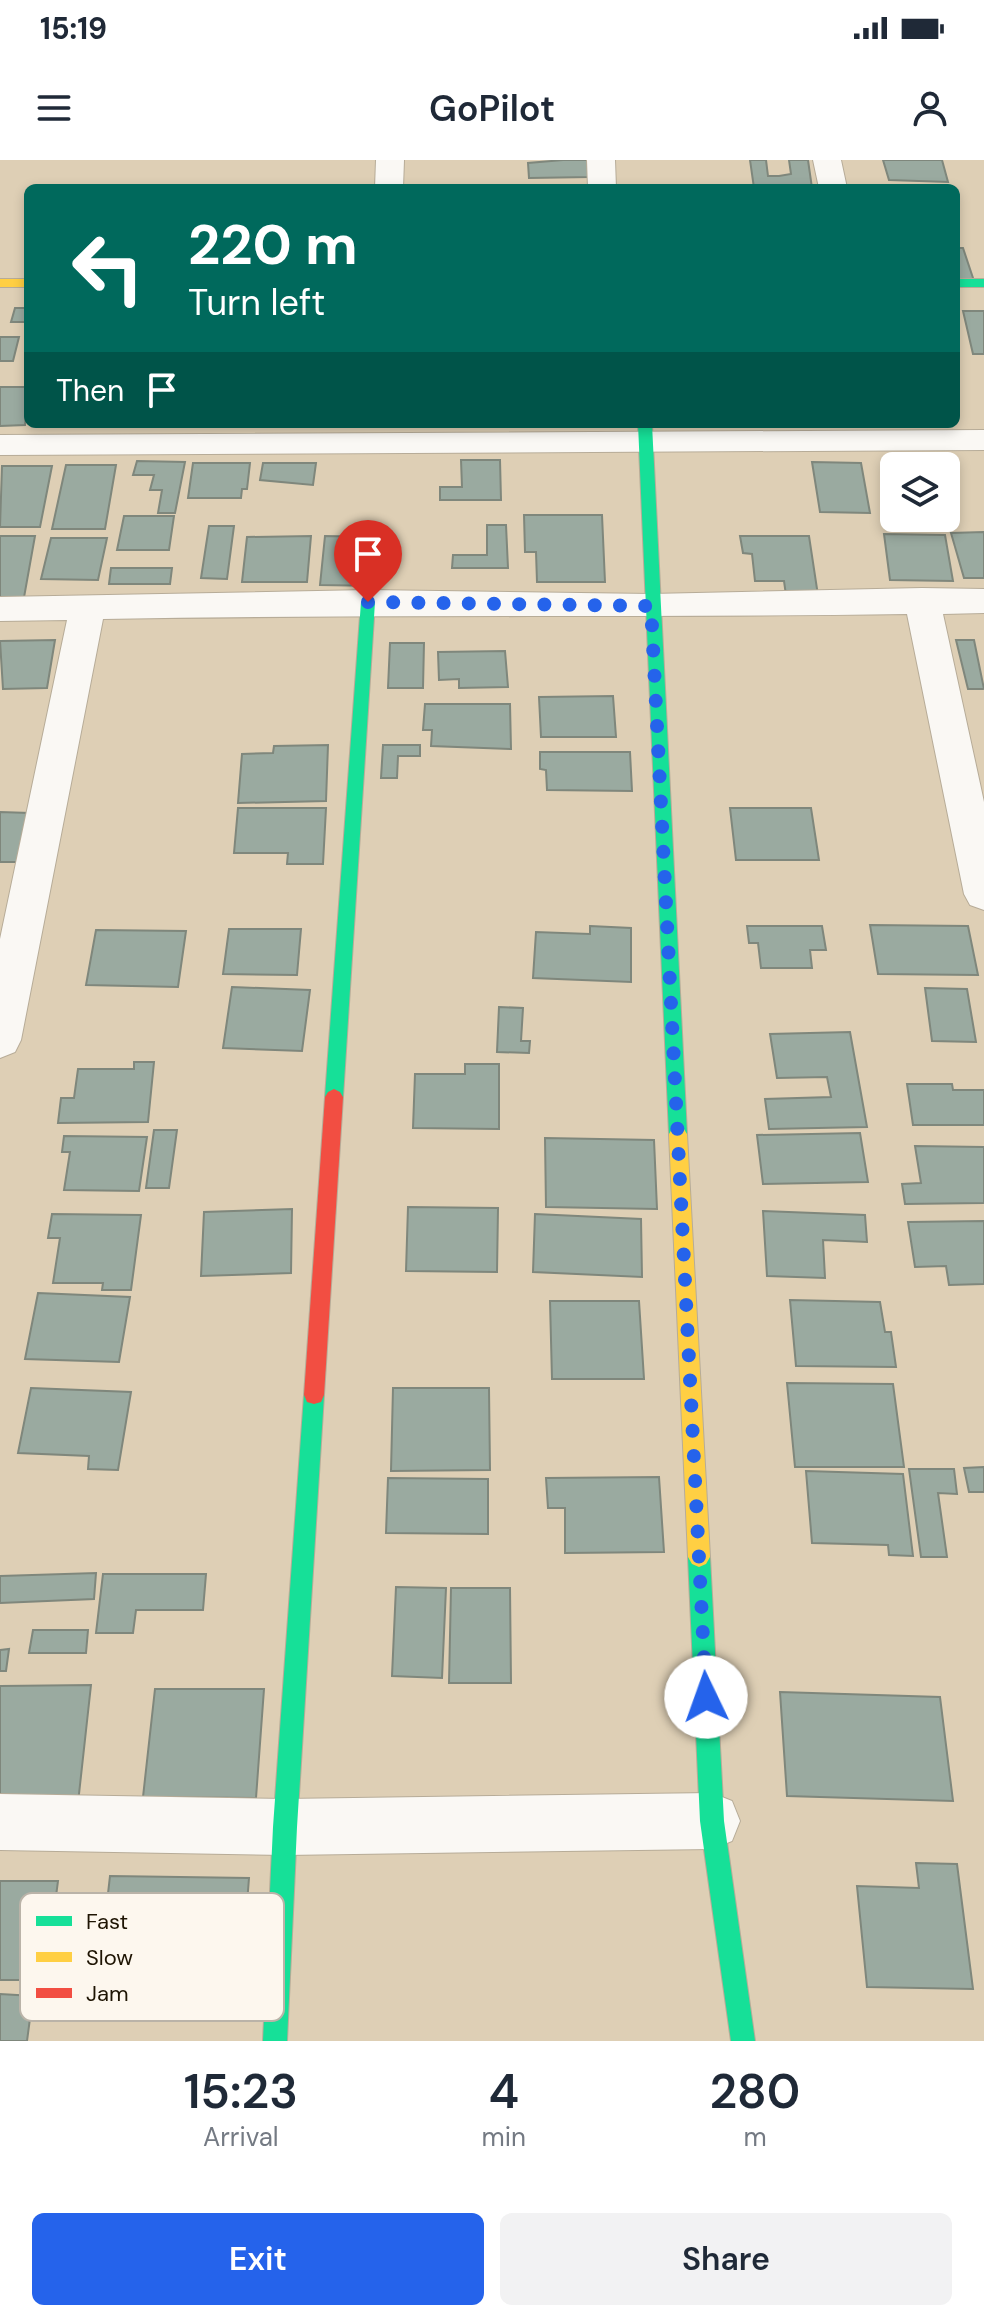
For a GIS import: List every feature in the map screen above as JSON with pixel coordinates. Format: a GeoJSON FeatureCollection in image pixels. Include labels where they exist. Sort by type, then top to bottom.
{"type":"FeatureCollection","features":[{"type":"Feature","properties":{"kind":"street"},"geometry":{"type":"LineString","coordinates":[[389,184],[390,160]]}},
{"type":"Feature","properties":{"kind":"street"},"geometry":{"type":"LineString","coordinates":[[601,160],[602,184]]}},
{"type":"Feature","properties":{"kind":"street"},"geometry":{"type":"LineString","coordinates":[[827,160],[832,184]]}},
{"type":"Feature","properties":{"kind":"street"},"geometry":{"type":"LineString","coordinates":[[0,283],[24,283]]}},
{"type":"Feature","properties":{"kind":"street"},"geometry":{"type":"LineString","coordinates":[[960,283],[984,283]]}},
{"type":"Feature","properties":{"kind":"street"},"geometry":{"type":"LineString","coordinates":[[0,445],[646,434],[984,440]]}},
{"type":"Feature","properties":{"kind":"street"},"geometry":{"type":"LineString","coordinates":[[646,434],[651,606],[712,1821],[743,2041]]}},
{"type":"Feature","properties":{"kind":"street"},"geometry":{"type":"LineString","coordinates":[[922,600],[984,894]]}},
{"type":"Feature","properties":{"kind":"street"},"geometry":{"type":"LineString","coordinates":[[0,609],[368,602],[651,606],[984,601]]}},
{"type":"Feature","properties":{"kind":"street"},"geometry":{"type":"LineString","coordinates":[[282,1893],[368,602]]}},
{"type":"Feature","properties":{"kind":"street"},"geometry":{"type":"LineString","coordinates":[[0,1040],[88,607]]}},
{"type":"Feature","properties":{"kind":"street"},"geometry":{"type":"LineString","coordinates":[[0,1822],[285,1827],[712,1821]]}},
{"type":"Feature","properties":{"kind":"street"},"geometry":{"type":"LineString","coordinates":[[275,2041],[276,2021]]}},
{"type":"Feature","properties":{"kind":"building"},"geometry":{"type":"Polygon","coordinates":[[[588,160],[590,177],[529,178],[528,163],[588,160]]]}},
{"type":"Feature","properties":{"kind":"building"},"geometry":{"type":"Polygon","coordinates":[[[750,160],[766,160],[768,176],[779,176],[791,174],[789,160],[808,160],[811,184],[753,184],[750,160]]]}},
{"type":"Feature","properties":{"kind":"building"},"geometry":{"type":"Polygon","coordinates":[[[883,160],[942,160],[948,182],[889,180],[883,160]]]}},
{"type":"Feature","properties":{"kind":"building"},"geometry":{"type":"Polygon","coordinates":[[[960,248],[963,248],[974,281],[960,281],[960,248]]]}},
{"type":"Feature","properties":{"kind":"building"},"geometry":{"type":"Polygon","coordinates":[[[15,308],[24,308],[24,322],[11,322],[15,308]]]}},
{"type":"Feature","properties":{"kind":"building"},"geometry":{"type":"Polygon","coordinates":[[[963,311],[984,311],[984,354],[973,354],[963,311]]]}},
{"type":"Feature","properties":{"kind":"building"},"geometry":{"type":"Polygon","coordinates":[[[0,337],[19,337],[13,361],[0,361],[0,337]]]}},
{"type":"Feature","properties":{"kind":"building"},"geometry":{"type":"Polygon","coordinates":[[[0,387],[24,387],[24,425],[0,426],[0,387]]]}},
{"type":"Feature","properties":{"kind":"building"},"geometry":{"type":"Polygon","coordinates":[[[461,460],[500,460],[501,500],[440,500],[440,487],[462,487],[461,460]]]}},
{"type":"Feature","properties":{"kind":"building"},"geometry":{"type":"Polygon","coordinates":[[[137,461],[185,462],[175,513],[158,513],[162,490],[150,490],[154,475],[133,475],[137,461]]]}},
{"type":"Feature","properties":{"kind":"building"},"geometry":{"type":"Polygon","coordinates":[[[812,462],[861,463],[870,513],[820,512],[812,462]]]}},
{"type":"Feature","properties":{"kind":"building"},"geometry":{"type":"Polygon","coordinates":[[[193,463],[250,463],[247,489],[242,489],[241,498],[188,498],[193,463]]]}},
{"type":"Feature","properties":{"kind":"building"},"geometry":{"type":"Polygon","coordinates":[[[263,463],[316,463],[313,485],[260,480],[263,463]]]}},
{"type":"Feature","properties":{"kind":"building"},"geometry":{"type":"Polygon","coordinates":[[[66,465],[116,465],[105,529],[52,529],[66,465]]]}},
{"type":"Feature","properties":{"kind":"building"},"geometry":{"type":"Polygon","coordinates":[[[2,466],[52,466],[40,527],[0,527],[2,466]]]}},
{"type":"Feature","properties":{"kind":"building"},"geometry":{"type":"Polygon","coordinates":[[[524,515],[602,515],[605,582],[537,582],[536,552],[525,552],[524,515]]]}},
{"type":"Feature","properties":{"kind":"building"},"geometry":{"type":"Polygon","coordinates":[[[124,516],[174,516],[169,550],[117,550],[124,516]]]}},
{"type":"Feature","properties":{"kind":"building"},"geometry":{"type":"Polygon","coordinates":[[[487,525],[506,525],[508,568],[452,568],[453,555],[487,555],[487,525]]]}},
{"type":"Feature","properties":{"kind":"building"},"geometry":{"type":"Polygon","coordinates":[[[209,526],[234,526],[227,579],[201,578],[209,526]]]}},
{"type":"Feature","properties":{"kind":"building"},"geometry":{"type":"Polygon","coordinates":[[[984,532],[984,578],[964,578],[951,533],[984,532]]]}},
{"type":"Feature","properties":{"kind":"building"},"geometry":{"type":"Polygon","coordinates":[[[884,534],[945,535],[953,581],[890,580],[884,534]]]}},
{"type":"Feature","properties":{"kind":"building"},"geometry":{"type":"Polygon","coordinates":[[[0,536],[35,536],[23,603],[0,603],[0,536]]]}},
{"type":"Feature","properties":{"kind":"building"},"geometry":{"type":"Polygon","coordinates":[[[311,536],[307,582],[242,582],[247,537],[311,536]]]}},
{"type":"Feature","properties":{"kind":"building"},"geometry":{"type":"Polygon","coordinates":[[[325,536],[382,537],[379,586],[320,585],[325,536]]]}},
{"type":"Feature","properties":{"kind":"building"},"geometry":{"type":"Polygon","coordinates":[[[740,536],[809,536],[819,602],[787,602],[784,581],[755,581],[752,554],[743,553],[740,536]]]}},
{"type":"Feature","properties":{"kind":"building"},"geometry":{"type":"Polygon","coordinates":[[[51,538],[107,538],[98,580],[41,579],[51,538]]]}},
{"type":"Feature","properties":{"kind":"building"},"geometry":{"type":"Polygon","coordinates":[[[111,568],[172,568],[170,584],[109,584],[111,568]]]}},
{"type":"Feature","properties":{"kind":"building"},"geometry":{"type":"Polygon","coordinates":[[[55,640],[47,688],[3,689],[0,641],[55,640]]]}},
{"type":"Feature","properties":{"kind":"building"},"geometry":{"type":"Polygon","coordinates":[[[956,640],[974,640],[984,689],[968,689],[956,640]]]}},
{"type":"Feature","properties":{"kind":"building"},"geometry":{"type":"Polygon","coordinates":[[[390,643],[424,643],[423,688],[388,688],[390,643]]]}},
{"type":"Feature","properties":{"kind":"building"},"geometry":{"type":"Polygon","coordinates":[[[505,651],[508,687],[459,688],[459,679],[439,680],[438,652],[505,651]]]}},
{"type":"Feature","properties":{"kind":"building"},"geometry":{"type":"Polygon","coordinates":[[[613,696],[616,737],[541,737],[539,697],[613,696]]]}},
{"type":"Feature","properties":{"kind":"building"},"geometry":{"type":"Polygon","coordinates":[[[425,704],[510,704],[511,749],[431,746],[432,730],[423,730],[425,704]]]}},
{"type":"Feature","properties":{"kind":"building"},"geometry":{"type":"Polygon","coordinates":[[[328,745],[326,801],[238,803],[242,754],[273,753],[274,746],[328,745]]]}},
{"type":"Feature","properties":{"kind":"building"},"geometry":{"type":"Polygon","coordinates":[[[383,745],[420,745],[420,756],[398,756],[397,778],[381,778],[383,745]]]}},
{"type":"Feature","properties":{"kind":"building"},"geometry":{"type":"Polygon","coordinates":[[[540,752],[630,752],[632,791],[547,790],[546,770],[540,769],[540,752]]]}},
{"type":"Feature","properties":{"kind":"building"},"geometry":{"type":"Polygon","coordinates":[[[238,808],[326,808],[323,864],[287,864],[288,853],[234,853],[238,808]]]}},
{"type":"Feature","properties":{"kind":"building"},"geometry":{"type":"Polygon","coordinates":[[[730,808],[811,808],[819,860],[736,860],[730,808]]]}},
{"type":"Feature","properties":{"kind":"building"},"geometry":{"type":"Polygon","coordinates":[[[0,812],[29,813],[18,862],[0,862],[0,812]]]}},
{"type":"Feature","properties":{"kind":"building"},"geometry":{"type":"Polygon","coordinates":[[[870,925],[968,926],[978,975],[878,974],[870,925]]]}},
{"type":"Feature","properties":{"kind":"building"},"geometry":{"type":"Polygon","coordinates":[[[590,926],[631,928],[631,982],[533,978],[536,932],[590,934],[590,926]]]}},
{"type":"Feature","properties":{"kind":"building"},"geometry":{"type":"Polygon","coordinates":[[[747,926],[822,926],[826,950],[810,950],[812,968],[761,968],[758,943],[749,943],[747,926]]]}},
{"type":"Feature","properties":{"kind":"building"},"geometry":{"type":"Polygon","coordinates":[[[229,929],[301,929],[297,975],[223,974],[229,929]]]}},
{"type":"Feature","properties":{"kind":"building"},"geometry":{"type":"Polygon","coordinates":[[[96,930],[186,931],[178,987],[86,985],[96,930]]]}},
{"type":"Feature","properties":{"kind":"building"},"geometry":{"type":"Polygon","coordinates":[[[232,987],[310,990],[302,1051],[223,1048],[232,987]]]}},
{"type":"Feature","properties":{"kind":"building"},"geometry":{"type":"Polygon","coordinates":[[[925,988],[967,989],[976,1042],[932,1041],[925,988]]]}},
{"type":"Feature","properties":{"kind":"building"},"geometry":{"type":"Polygon","coordinates":[[[499,1007],[523,1008],[521,1041],[530,1041],[529,1053],[497,1052],[499,1007]]]}},
{"type":"Feature","properties":{"kind":"building"},"geometry":{"type":"Polygon","coordinates":[[[850,1032],[867,1127],[769,1129],[765,1099],[831,1097],[827,1077],[777,1078],[770,1034],[850,1032]]]}},
{"type":"Feature","properties":{"kind":"building"},"geometry":{"type":"Polygon","coordinates":[[[134,1062],[154,1062],[148,1122],[58,1123],[61,1098],[74,1098],[78,1069],[134,1069],[134,1062]]]}},
{"type":"Feature","properties":{"kind":"building"},"geometry":{"type":"Polygon","coordinates":[[[465,1064],[499,1064],[499,1129],[413,1128],[415,1074],[465,1074],[465,1064]]]}},
{"type":"Feature","properties":{"kind":"building"},"geometry":{"type":"Polygon","coordinates":[[[907,1084],[952,1084],[953,1090],[984,1090],[984,1125],[913,1125],[907,1084]]]}},
{"type":"Feature","properties":{"kind":"building"},"geometry":{"type":"Polygon","coordinates":[[[154,1130],[177,1130],[169,1188],[146,1188],[154,1130]]]}},
{"type":"Feature","properties":{"kind":"building"},"geometry":{"type":"Polygon","coordinates":[[[860,1133],[868,1182],[763,1184],[757,1135],[860,1133]]]}},
{"type":"Feature","properties":{"kind":"building"},"geometry":{"type":"Polygon","coordinates":[[[64,1136],[147,1137],[139,1191],[64,1190],[70,1152],[62,1152],[64,1136]]]}},
{"type":"Feature","properties":{"kind":"building"},"geometry":{"type":"Polygon","coordinates":[[[545,1138],[654,1140],[657,1209],[546,1207],[545,1138]]]}},
{"type":"Feature","properties":{"kind":"building"},"geometry":{"type":"Polygon","coordinates":[[[915,1146],[984,1147],[984,1203],[905,1204],[902,1184],[921,1183],[915,1146]]]}},
{"type":"Feature","properties":{"kind":"building"},"geometry":{"type":"Polygon","coordinates":[[[408,1207],[498,1208],[497,1272],[406,1271],[408,1207]]]}},
{"type":"Feature","properties":{"kind":"building"},"geometry":{"type":"Polygon","coordinates":[[[292,1209],[291,1273],[201,1276],[204,1212],[292,1209]]]}},
{"type":"Feature","properties":{"kind":"building"},"geometry":{"type":"Polygon","coordinates":[[[763,1211],[865,1215],[867,1242],[823,1240],[825,1278],[767,1276],[763,1211]]]}},
{"type":"Feature","properties":{"kind":"building"},"geometry":{"type":"Polygon","coordinates":[[[52,1214],[141,1215],[131,1290],[102,1290],[103,1283],[53,1283],[60,1238],[48,1238],[52,1214]]]}},
{"type":"Feature","properties":{"kind":"building"},"geometry":{"type":"Polygon","coordinates":[[[535,1214],[641,1219],[642,1277],[533,1272],[535,1214]]]}},
{"type":"Feature","properties":{"kind":"building"},"geometry":{"type":"Polygon","coordinates":[[[984,1221],[984,1284],[949,1285],[946,1266],[915,1267],[908,1222],[984,1221]]]}},
{"type":"Feature","properties":{"kind":"building"},"geometry":{"type":"Polygon","coordinates":[[[38,1293],[130,1297],[119,1362],[25,1359],[38,1293]]]}},
{"type":"Feature","properties":{"kind":"building"},"geometry":{"type":"Polygon","coordinates":[[[790,1300],[880,1302],[885,1332],[891,1332],[896,1367],[796,1366],[790,1300]]]}},
{"type":"Feature","properties":{"kind":"building"},"geometry":{"type":"Polygon","coordinates":[[[550,1301],[639,1301],[644,1379],[552,1379],[550,1301]]]}},
{"type":"Feature","properties":{"kind":"building"},"geometry":{"type":"Polygon","coordinates":[[[787,1383],[893,1384],[904,1467],[795,1467],[787,1383]]]}},
{"type":"Feature","properties":{"kind":"building"},"geometry":{"type":"Polygon","coordinates":[[[31,1388],[131,1392],[118,1470],[88,1469],[89,1456],[18,1453],[31,1388]]]}},
{"type":"Feature","properties":{"kind":"building"},"geometry":{"type":"Polygon","coordinates":[[[393,1388],[489,1388],[490,1470],[391,1471],[393,1388]]]}},
{"type":"Feature","properties":{"kind":"building"},"geometry":{"type":"Polygon","coordinates":[[[984,1467],[984,1492],[969,1492],[964,1468],[984,1467]]]}},
{"type":"Feature","properties":{"kind":"building"},"geometry":{"type":"Polygon","coordinates":[[[909,1469],[954,1469],[957,1494],[938,1493],[947,1557],[921,1557],[909,1469]]]}},
{"type":"Feature","properties":{"kind":"building"},"geometry":{"type":"Polygon","coordinates":[[[806,1471],[903,1474],[913,1556],[889,1555],[888,1545],[812,1543],[806,1471]]]}},
{"type":"Feature","properties":{"kind":"building"},"geometry":{"type":"Polygon","coordinates":[[[659,1477],[664,1552],[565,1553],[565,1508],[548,1508],[546,1478],[659,1477]]]}},
{"type":"Feature","properties":{"kind":"building"},"geometry":{"type":"Polygon","coordinates":[[[388,1478],[488,1479],[488,1534],[386,1533],[388,1478]]]}},
{"type":"Feature","properties":{"kind":"building"},"geometry":{"type":"Polygon","coordinates":[[[96,1573],[94,1599],[0,1603],[0,1576],[96,1573]]]}},
{"type":"Feature","properties":{"kind":"building"},"geometry":{"type":"Polygon","coordinates":[[[103,1574],[206,1574],[203,1610],[136,1610],[133,1633],[96,1633],[103,1574]]]}},
{"type":"Feature","properties":{"kind":"building"},"geometry":{"type":"Polygon","coordinates":[[[396,1587],[446,1588],[442,1678],[392,1676],[396,1587]]]}},
{"type":"Feature","properties":{"kind":"building"},"geometry":{"type":"Polygon","coordinates":[[[451,1588],[510,1588],[511,1683],[449,1683],[451,1588]]]}},
{"type":"Feature","properties":{"kind":"building"},"geometry":{"type":"Polygon","coordinates":[[[33,1630],[88,1630],[86,1653],[29,1653],[33,1630]]]}},
{"type":"Feature","properties":{"kind":"building"},"geometry":{"type":"Polygon","coordinates":[[[9,1649],[6,1671],[0,1671],[0,1650],[9,1649]]]}},
{"type":"Feature","properties":{"kind":"building"},"geometry":{"type":"Polygon","coordinates":[[[91,1685],[78,1803],[0,1805],[0,1686],[91,1685]]]}},
{"type":"Feature","properties":{"kind":"building"},"geometry":{"type":"Polygon","coordinates":[[[155,1689],[264,1689],[256,1798],[143,1797],[155,1689]]]}},
{"type":"Feature","properties":{"kind":"building"},"geometry":{"type":"Polygon","coordinates":[[[780,1692],[940,1697],[953,1801],[787,1796],[780,1692]]]}},
{"type":"Feature","properties":{"kind":"building"},"geometry":{"type":"Polygon","coordinates":[[[916,1863],[957,1864],[973,1989],[867,1987],[857,1886],[919,1888],[916,1863]]]}},
{"type":"Feature","properties":{"kind":"building"},"geometry":{"type":"Polygon","coordinates":[[[110,1876],[249,1878],[248,1893],[108,1893],[110,1876]]]}},
{"type":"Feature","properties":{"kind":"building"},"geometry":{"type":"Polygon","coordinates":[[[0,1881],[58,1881],[56,1893],[20,1893],[20,1980],[0,1980],[0,1881]]]}},
{"type":"Feature","properties":{"kind":"building"},"geometry":{"type":"Polygon","coordinates":[[[0,1994],[20,1995],[20,2021],[30,2021],[27,2041],[0,2041],[0,1994]]]}},
{"type":"Feature","properties":{"kind":"traffic: fast"},"geometry":{"type":"LineString","coordinates":[[960,283],[984,283]]}},
{"type":"Feature","properties":{"kind":"traffic: fast"},"geometry":{"type":"LineString","coordinates":[[645,428],[678,1134]]}},
{"type":"Feature","properties":{"kind":"traffic: fast"},"geometry":{"type":"LineString","coordinates":[[334,1097],[368,602]]}},
{"type":"Feature","properties":{"kind":"traffic: fast"},"geometry":{"type":"LineString","coordinates":[[282,1893],[314,1395]]}},
{"type":"Feature","properties":{"kind":"traffic: fast"},"geometry":{"type":"LineString","coordinates":[[699,1557],[712,1821],[743,2041]]}},
{"type":"Feature","properties":{"kind":"traffic: fast"},"geometry":{"type":"LineString","coordinates":[[275,2041],[276,2021]]}},
{"type":"Feature","properties":{"kind":"traffic: slow"},"geometry":{"type":"LineString","coordinates":[[0,283],[24,283]]}},
{"type":"Feature","properties":{"kind":"traffic: slow"},"geometry":{"type":"LineString","coordinates":[[678,1134],[699,1557]]}},
{"type":"Feature","properties":{"kind":"traffic: jam"},"geometry":{"type":"LineString","coordinates":[[314,1395],[334,1097]]}},
{"type":"Feature","properties":{"kind":"route"},"geometry":{"type":"LineString","coordinates":[[368,602],[651,606],[706,1697]]}}]}
